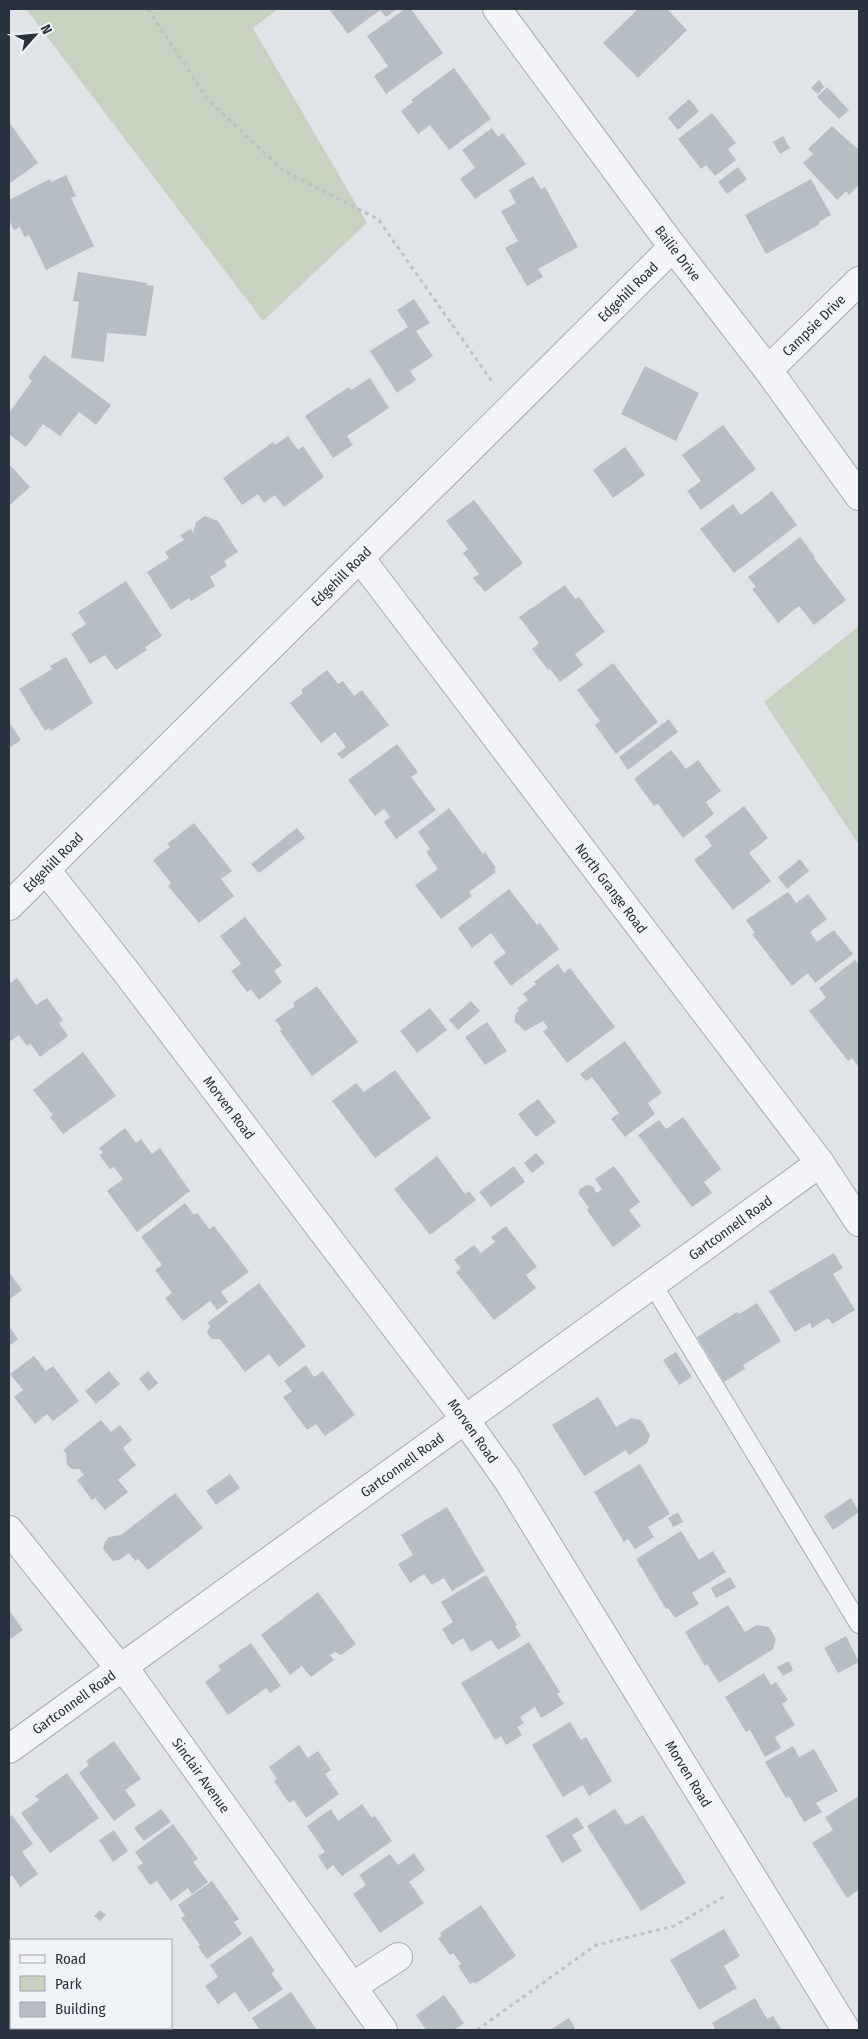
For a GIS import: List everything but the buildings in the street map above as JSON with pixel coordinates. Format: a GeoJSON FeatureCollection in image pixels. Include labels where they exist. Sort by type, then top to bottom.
{"type":"FeatureCollection","features":[{"type":"Feature","properties":{"kind":"street","name":"Bailie Drive"},"geometry":{"type":"LineString","coordinates":[[507,13],[673,246],[768,370],[859,496]]}},
{"type":"Feature","properties":{"kind":"street","name":"Edgehill Road"},"geometry":{"type":"LineString","coordinates":[[9,906],[673,246]]}},
{"type":"Feature","properties":{"kind":"street","name":"Campsie Drive"},"geometry":{"type":"LineString","coordinates":[[768,370],[859,281]]}},
{"type":"Feature","properties":{"kind":"street","name":"North Grange Road"},"geometry":{"type":"LineString","coordinates":[[360,558],[820,1163],[859,1222]]}},
{"type":"Feature","properties":{"kind":"street","name":"Morven Road"},"geometry":{"type":"LineString","coordinates":[[46,870],[127,973],[465,1419],[507,1479],[846,2030]]}},
{"type":"Feature","properties":{"kind":"street","name":"Gartconnell Road"},"geometry":{"type":"LineString","coordinates":[[9,1749],[820,1163]]}},
{"type":"Feature","properties":{"kind":"street","name":"Sinclair Avenue"},"geometry":{"type":"LineString","coordinates":[[9,1530],[121,1668],[133,1680],[382,2030]]}},
{"type":"Feature","properties":{"kind":"street"},"geometry":{"type":"LineString","coordinates":[[352,1987],[398,1956]]}},
{"type":"Feature","properties":{"kind":"lane"},"geometry":{"type":"LineString","coordinates":[[653,1285],[859,1624]]}},
{"type":"Feature","properties":{"kind":"path"},"geometry":{"type":"LineString","coordinates":[[148,9],[208,100],[284,171],[378,219],[510,408]]}},
{"type":"Feature","properties":{"kind":"path"},"geometry":{"type":"LineString","coordinates":[[477,2030],[596,1945],[674,1926],[753,1879]]}},
{"type":"Feature","properties":{"kind":"green space"},"geometry":{"type":"Polygon","coordinates":[[[26,9],[278,9],[253,28],[367,223],[263,321],[26,9]]]}},
{"type":"Feature","properties":{"kind":"green space"},"geometry":{"type":"Polygon","coordinates":[[[859,626],[859,845],[764,702],[859,626]]]}}]}
